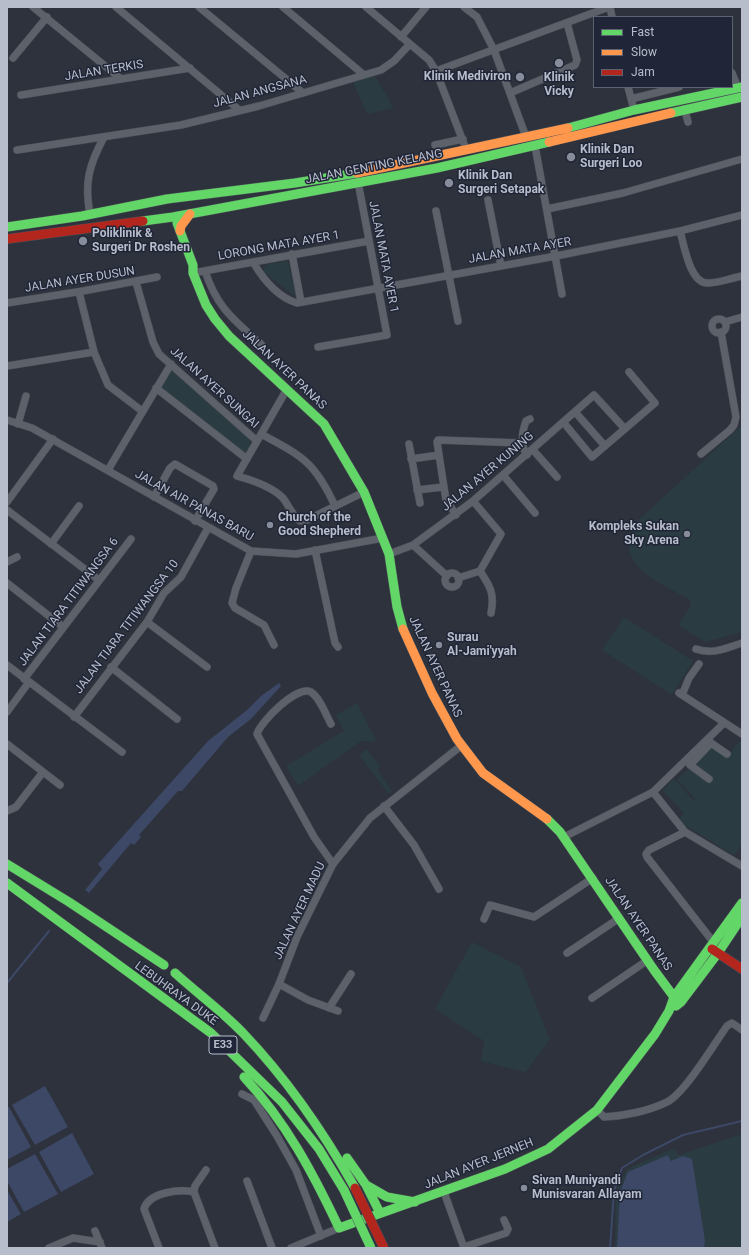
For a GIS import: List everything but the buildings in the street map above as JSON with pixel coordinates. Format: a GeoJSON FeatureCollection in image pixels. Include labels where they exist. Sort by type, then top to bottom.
{"type":"FeatureCollection","features":[{"type":"Feature","properties":{"kind":"main road","name":"JALAN GENTING KELANG"},"geometry":{"type":"LineString","coordinates":[[7,227],[86,215],[167,199],[295,183],[356,173],[526,137],[584,124],[634,110],[740,88]]}},
{"type":"Feature","properties":{"kind":"main road","name":"JALAN GENTING KELANG"},"geometry":{"type":"LineString","coordinates":[[7,239],[173,217],[437,168],[742,97]]}},
{"type":"Feature","properties":{"kind":"main road"},"geometry":{"type":"LineString","coordinates":[[466,149],[473,154],[493,152],[502,153]]}},
{"type":"Feature","properties":{"kind":"main road"},"geometry":{"type":"LineString","coordinates":[[86,215],[93,220],[159,212],[168,213],[173,217]]}},
{"type":"Feature","properties":{"kind":"main road"},"geometry":{"type":"LineString","coordinates":[[180,231],[181,226],[190,214]]}},
{"type":"Feature","properties":{"kind":"main road","name":"JALAN AYER PANAS"},"geometry":{"type":"LineString","coordinates":[[173,217],[193,265],[193,273],[206,305],[215,319],[229,336],[287,389],[328,430],[364,492],[389,554],[396,608],[402,627],[449,726],[483,774],[549,820],[564,837],[593,878],[618,919],[678,1000]]}},
{"type":"Feature","properties":{"kind":"main road","name":"JALAN AYER PANAS"},"geometry":{"type":"LineString","coordinates":[[160,219],[174,230],[187,267],[193,273]]}},
{"type":"Feature","properties":{"kind":"main road","name":"LEBUHRAYA DUKE"},"geometry":{"type":"LineString","coordinates":[[7,864],[69,902],[164,965]]}},
{"type":"Feature","properties":{"kind":"main road","name":"LEBUHRAYA DUKE"},"geometry":{"type":"LineString","coordinates":[[7,883],[211,1033],[282,1102],[319,1148],[344,1190],[371,1248]]}},
{"type":"Feature","properties":{"kind":"main road","name":"JALAN AYER JERNEH"},"geometry":{"type":"LineString","coordinates":[[716,948],[742,903]]}},
{"type":"Feature","properties":{"kind":"main road","name":"JALAN AYER JERNEH"},"geometry":{"type":"LineString","coordinates":[[339,1228],[444,1192],[517,1164],[548,1149],[597,1110],[650,1040],[669,1011],[716,948],[742,917]]}},
{"type":"Feature","properties":{"kind":"main road"},"geometry":{"type":"LineString","coordinates":[[716,948],[742,962]]}},
{"type":"Feature","properties":{"kind":"main road"},"geometry":{"type":"LineString","coordinates":[[716,948],[742,969]]}},
{"type":"Feature","properties":{"kind":"main road","name":"LEBUHRAYA DUKE"},"geometry":{"type":"LineString","coordinates":[[175,973],[243,1033],[288,1088],[327,1141],[356,1188],[384,1248]]}},
{"type":"Feature","properties":{"kind":"main road"},"geometry":{"type":"LineString","coordinates":[[152,991],[249,1081],[276,1113],[298,1143],[339,1228]]}},
{"type":"Feature","properties":{"kind":"main road"},"geometry":{"type":"LineString","coordinates":[[243,1033],[292,1079],[366,1185],[380,1213]]}},
{"type":"Feature","properties":{"kind":"main road"},"geometry":{"type":"LineString","coordinates":[[366,1185],[387,1197],[414,1202]]}},
{"type":"Feature","properties":{"kind":"street"},"geometry":{"type":"LineString","coordinates":[[33,7],[121,79]]}},
{"type":"Feature","properties":{"kind":"street"},"geometry":{"type":"LineString","coordinates":[[116,7],[238,109]]}},
{"type":"Feature","properties":{"kind":"street"},"geometry":{"type":"LineString","coordinates":[[199,7],[303,93]]}},
{"type":"Feature","properties":{"kind":"street"},"geometry":{"type":"LineString","coordinates":[[283,7],[364,75]]}},
{"type":"Feature","properties":{"kind":"street"},"geometry":{"type":"LineString","coordinates":[[366,7],[429,60],[436,71],[466,149]]}},
{"type":"Feature","properties":{"kind":"street"},"geometry":{"type":"LineString","coordinates":[[401,37],[426,7]]}},
{"type":"Feature","properties":{"kind":"street"},"geometry":{"type":"LineString","coordinates":[[464,7],[477,17],[494,50],[526,137]]}},
{"type":"Feature","properties":{"kind":"street"},"geometry":{"type":"LineString","coordinates":[[436,71],[609,7]]}},
{"type":"Feature","properties":{"kind":"street"},"geometry":{"type":"LineString","coordinates":[[13,58],[47,17]]}},
{"type":"Feature","properties":{"kind":"street"},"geometry":{"type":"LineString","coordinates":[[510,93],[575,65],[577,60],[567,23]]}},
{"type":"Feature","properties":{"kind":"street","name":"JALAN ANGSANA"},"geometry":{"type":"LineString","coordinates":[[17,150],[181,124],[238,109],[259,106],[381,70],[394,61],[410,44]]}},
{"type":"Feature","properties":{"kind":"street","name":"JALAN TERKIS"},"geometry":{"type":"LineString","coordinates":[[21,95],[190,68]]}},
{"type":"Feature","properties":{"kind":"street"},"geometry":{"type":"LineString","coordinates":[[733,75],[740,88]]}},
{"type":"Feature","properties":{"kind":"street"},"geometry":{"type":"LineString","coordinates":[[628,88],[634,110]]}},
{"type":"Feature","properties":{"kind":"street"},"geometry":{"type":"LineString","coordinates":[[631,99],[675,88]]}},
{"type":"Feature","properties":{"kind":"street"},"geometry":{"type":"LineString","coordinates":[[685,111],[688,122]]}},
{"type":"Feature","properties":{"kind":"street"},"geometry":{"type":"LineString","coordinates":[[86,215],[87,182],[91,164],[104,137]]}},
{"type":"Feature","properties":{"kind":"street"},"geometry":{"type":"LineString","coordinates":[[435,145],[463,139]]}},
{"type":"Feature","properties":{"kind":"street"},"geometry":{"type":"LineString","coordinates":[[535,146],[562,294]]}},
{"type":"Feature","properties":{"kind":"street"},"geometry":{"type":"LineString","coordinates":[[547,208],[623,193],[742,160]]}},
{"type":"Feature","properties":{"kind":"street","name":"JALAN MATA AYER 1"},"geometry":{"type":"LineString","coordinates":[[318,348],[386,335],[358,182]]}},
{"type":"Feature","properties":{"kind":"street"},"geometry":{"type":"LineString","coordinates":[[488,200],[501,266]]}},
{"type":"Feature","properties":{"kind":"street"},"geometry":{"type":"LineString","coordinates":[[436,211],[458,321]]}},
{"type":"Feature","properties":{"kind":"street","name":"JALAN MATA AYER"},"geometry":{"type":"LineString","coordinates":[[301,302],[556,256],[680,231],[742,216]]}},
{"type":"Feature","properties":{"kind":"street"},"geometry":{"type":"LineString","coordinates":[[680,231],[693,274],[699,280],[707,284],[742,276]]}},
{"type":"Feature","properties":{"kind":"street","name":"LORONG MATA AYER 1"},"geometry":{"type":"LineString","coordinates":[[193,273],[369,241]]}},
{"type":"Feature","properties":{"kind":"street"},"geometry":{"type":"LineString","coordinates":[[253,262],[271,287],[288,300],[301,302],[292,254]]}},
{"type":"Feature","properties":{"kind":"street"},"geometry":{"type":"LineString","coordinates":[[206,271],[211,290],[221,306],[262,345]]}},
{"type":"Feature","properties":{"kind":"street","name":"JALAN AYER DUSUN"},"geometry":{"type":"LineString","coordinates":[[7,303],[156,278]]}},
{"type":"Feature","properties":{"kind":"street","name":"JALAN AYER SUNGAI"},"geometry":{"type":"LineString","coordinates":[[136,282],[153,342],[159,354],[257,441]]}},
{"type":"Feature","properties":{"kind":"street"},"geometry":{"type":"LineString","coordinates":[[79,292],[94,352],[108,385],[142,411]]}},
{"type":"Feature","properties":{"kind":"street"},"geometry":{"type":"LineString","coordinates":[[721,332],[716,332],[713,325],[718,319],[725,322],[742,317]]}},
{"type":"Feature","properties":{"kind":"street"},"geometry":{"type":"LineString","coordinates":[[721,332],[726,327],[725,322]]}},
{"type":"Feature","properties":{"kind":"street"},"geometry":{"type":"LineString","coordinates":[[701,454],[730,430],[734,425],[736,417],[721,332]]}},
{"type":"Feature","properties":{"kind":"street"},"geometry":{"type":"LineString","coordinates":[[7,366],[94,352]]}},
{"type":"Feature","properties":{"kind":"street"},"geometry":{"type":"LineString","coordinates":[[108,470],[171,364]]}},
{"type":"Feature","properties":{"kind":"street"},"geometry":{"type":"LineString","coordinates":[[564,423],[592,457],[655,403],[629,372]]}},
{"type":"Feature","properties":{"kind":"street"},"geometry":{"type":"LineString","coordinates":[[156,388],[247,459]]}},
{"type":"Feature","properties":{"kind":"street"},"geometry":{"type":"LineString","coordinates":[[287,389],[237,476],[246,478],[275,492],[283,498],[300,521],[307,520],[364,492]]}},
{"type":"Feature","properties":{"kind":"street"},"geometry":{"type":"LineString","coordinates":[[18,424],[26,396]]}},
{"type":"Feature","properties":{"kind":"street","name":"JALAN AYER KUNING"},"geometry":{"type":"LineString","coordinates":[[389,554],[413,545],[456,515],[594,396],[625,429]]}},
{"type":"Feature","properties":{"kind":"street"},"geometry":{"type":"LineString","coordinates":[[576,413],[605,446]]}},
{"type":"Feature","properties":{"kind":"street"},"geometry":{"type":"LineString","coordinates":[[527,455],[523,449],[522,443],[524,425],[530,418]]}},
{"type":"Feature","properties":{"kind":"street","name":"JALAN AIR PANAS BARU"},"geometry":{"type":"LineString","coordinates":[[7,420],[32,428],[251,552],[283,554],[383,538]]}},
{"type":"Feature","properties":{"kind":"street"},"geometry":{"type":"LineString","coordinates":[[261,434],[300,455],[314,468],[327,487],[336,506]]}},
{"type":"Feature","properties":{"kind":"street"},"geometry":{"type":"LineString","coordinates":[[7,502],[52,439]]}},
{"type":"Feature","properties":{"kind":"street"},"geometry":{"type":"LineString","coordinates":[[456,515],[446,500],[437,442],[441,440],[522,443]]}},
{"type":"Feature","properties":{"kind":"street"},"geometry":{"type":"LineString","coordinates":[[409,444],[420,504]]}},
{"type":"Feature","properties":{"kind":"street"},"geometry":{"type":"LineString","coordinates":[[533,450],[557,477]]}},
{"type":"Feature","properties":{"kind":"street"},"geometry":{"type":"LineString","coordinates":[[411,459],[439,455]]}},
{"type":"Feature","properties":{"kind":"street"},"geometry":{"type":"LineString","coordinates":[[154,497],[170,468],[175,464],[213,486],[214,489],[196,521]]}},
{"type":"Feature","properties":{"kind":"street"},"geometry":{"type":"LineString","coordinates":[[503,475],[535,513]]}},
{"type":"Feature","properties":{"kind":"street"},"geometry":{"type":"LineString","coordinates":[[417,490],[443,487]]}},
{"type":"Feature","properties":{"kind":"street"},"geometry":{"type":"LineString","coordinates":[[458,578],[480,571],[501,534],[474,501]]}},
{"type":"Feature","properties":{"kind":"street"},"geometry":{"type":"LineString","coordinates":[[51,544],[79,506]]}},
{"type":"Feature","properties":{"kind":"street"},"geometry":{"type":"LineString","coordinates":[[7,510],[99,580]]}},
{"type":"Feature","properties":{"kind":"street","name":"JALAN TIARA TITIWANGSA 10"},"geometry":{"type":"LineString","coordinates":[[74,717],[147,622],[164,593],[181,577],[208,528]]}},
{"type":"Feature","properties":{"kind":"street","name":"JALAN TIARA TITIWANGSA 6"},"geometry":{"type":"LineString","coordinates":[[7,712],[63,627],[131,539]]}},
{"type":"Feature","properties":{"kind":"street"},"geometry":{"type":"LineString","coordinates":[[413,545],[447,576]]}},
{"type":"Feature","properties":{"kind":"street"},"geometry":{"type":"LineString","coordinates":[[315,550],[335,643],[338,647]]}},
{"type":"Feature","properties":{"kind":"street"},"geometry":{"type":"LineString","coordinates":[[251,552],[236,588],[232,603],[236,608],[264,625],[274,645]]}},
{"type":"Feature","properties":{"kind":"street"},"geometry":{"type":"LineString","coordinates":[[7,562],[17,557]]}},
{"type":"Feature","properties":{"kind":"street"},"geometry":{"type":"LineString","coordinates":[[480,571],[491,588],[493,604],[491,613]]}},
{"type":"Feature","properties":{"kind":"street"},"geometry":{"type":"LineString","coordinates":[[447,576],[452,573],[458,578]]}},
{"type":"Feature","properties":{"kind":"street"},"geometry":{"type":"LineString","coordinates":[[447,576],[446,582],[451,586],[457,584],[458,578]]}},
{"type":"Feature","properties":{"kind":"street"},"geometry":{"type":"LineString","coordinates":[[7,583],[63,627]]}},
{"type":"Feature","properties":{"kind":"street"},"geometry":{"type":"LineString","coordinates":[[147,622],[207,667]]}},
{"type":"Feature","properties":{"kind":"street"},"geometry":{"type":"LineString","coordinates":[[696,649],[705,652],[717,651],[742,643]]}},
{"type":"Feature","properties":{"kind":"street"},"geometry":{"type":"LineString","coordinates":[[699,664],[689,678],[681,694],[742,734]]}},
{"type":"Feature","properties":{"kind":"street"},"geometry":{"type":"LineString","coordinates":[[7,665],[122,752]]}},
{"type":"Feature","properties":{"kind":"street"},"geometry":{"type":"LineString","coordinates":[[111,667],[177,719]]}},
{"type":"Feature","properties":{"kind":"street"},"geometry":{"type":"LineString","coordinates":[[331,724],[316,697],[310,692],[303,691],[290,698],[274,712],[258,730],[257,734],[314,837],[333,864]]}},
{"type":"Feature","properties":{"kind":"street"},"geometry":{"type":"LineString","coordinates":[[709,779],[690,765],[724,723]]}},
{"type":"Feature","properties":{"kind":"street"},"geometry":{"type":"LineString","coordinates":[[710,741],[728,754]]}},
{"type":"Feature","properties":{"kind":"street"},"geometry":{"type":"LineString","coordinates":[[564,837],[652,792],[710,741]]}},
{"type":"Feature","properties":{"kind":"street"},"geometry":{"type":"LineString","coordinates":[[7,744],[60,785]]}},
{"type":"Feature","properties":{"kind":"street","name":"JALAN AYER MADU"},"geometry":{"type":"LineString","coordinates":[[263,1018],[279,984],[297,937],[333,864],[355,834],[370,818],[462,745]]}},
{"type":"Feature","properties":{"kind":"street"},"geometry":{"type":"LineString","coordinates":[[7,811],[16,807],[43,772]]}},
{"type":"Feature","properties":{"kind":"street"},"geometry":{"type":"LineString","coordinates":[[652,792],[685,832],[742,866]]}},
{"type":"Feature","properties":{"kind":"street"},"geometry":{"type":"LineString","coordinates":[[384,806],[414,845],[439,889]]}},
{"type":"Feature","properties":{"kind":"street"},"geometry":{"type":"LineString","coordinates":[[685,832],[649,850],[646,854],[716,948]]}},
{"type":"Feature","properties":{"kind":"street"},"geometry":{"type":"LineString","coordinates":[[484,919],[490,905],[534,916],[593,878]]}},
{"type":"Feature","properties":{"kind":"street"},"geometry":{"type":"LineString","coordinates":[[567,953],[618,919]]}},
{"type":"Feature","properties":{"kind":"street"},"geometry":{"type":"LineString","coordinates":[[592,998],[648,960]]}},
{"type":"Feature","properties":{"kind":"street"},"geometry":{"type":"LineString","coordinates":[[329,1008],[351,974]]}},
{"type":"Feature","properties":{"kind":"street"},"geometry":{"type":"LineString","coordinates":[[279,984],[308,1000],[338,1011]]}},
{"type":"Feature","properties":{"kind":"street"},"geometry":{"type":"LineString","coordinates":[[597,1110],[604,1117],[617,1116],[667,1102],[680,1092],[727,1026],[732,1023],[742,1030]]}},
{"type":"Feature","properties":{"kind":"street"},"geometry":{"type":"LineString","coordinates":[[242,1094],[254,1100],[277,1136],[296,1170],[321,1236]]}},
{"type":"Feature","properties":{"kind":"street"},"geometry":{"type":"LineString","coordinates":[[206,1170],[195,1186],[194,1192],[214,1248]]}},
{"type":"Feature","properties":{"kind":"street"},"geometry":{"type":"LineString","coordinates":[[247,1180],[272,1248]]}},
{"type":"Feature","properties":{"kind":"street"},"geometry":{"type":"LineString","coordinates":[[159,1248],[144,1209],[149,1200],[176,1190],[194,1192]]}},
{"type":"Feature","properties":{"kind":"street"},"geometry":{"type":"LineString","coordinates":[[444,1192],[464,1248],[506,1233],[508,1229],[504,1220]]}},
{"type":"Feature","properties":{"kind":"street","name":"JALAN AYER JERNEH"},"geometry":{"type":"LineString","coordinates":[[291,1248],[339,1228]]}},
{"type":"Feature","properties":{"kind":"street"},"geometry":{"type":"LineString","coordinates":[[95,1231],[100,1245]]}},
{"type":"Feature","properties":{"kind":"street"},"geometry":{"type":"LineString","coordinates":[[49,1248],[72,1238],[100,1245]]}},
{"type":"Feature","properties":{"kind":"shaded area"},"geometry":{"type":"Polygon","coordinates":[[[374,75],[394,108],[367,114],[352,80],[374,75]]]}},
{"type":"Feature","properties":{"kind":"shaded area"},"geometry":{"type":"Polygon","coordinates":[[[288,261],[296,297],[264,272],[264,267],[267,264],[288,261]]]}},
{"type":"Feature","properties":{"kind":"shaded area"},"geometry":{"type":"Polygon","coordinates":[[[172,369],[249,438],[251,445],[247,453],[244,453],[160,387],[172,369]]]}},
{"type":"Feature","properties":{"kind":"shaded area","name":"Kompleks Sukan Sky Arena"},"geometry":{"type":"Polygon","coordinates":[[[740,427],[742,429],[742,632],[705,642],[678,625],[691,605],[690,600],[662,585],[643,572],[631,555],[629,545],[635,523],[740,427]]]}},
{"type":"Feature","properties":{"kind":"shaded area"},"geometry":{"type":"Polygon","coordinates":[[[624,617],[693,661],[672,695],[602,650],[624,617]]]}},
{"type":"Feature","properties":{"kind":"shaded area"},"geometry":{"type":"Polygon","coordinates":[[[357,703],[376,740],[373,742],[361,741],[298,786],[286,766],[344,731],[336,715],[357,703]]]}},
{"type":"Feature","properties":{"kind":"shaded area"},"geometry":{"type":"Polygon","coordinates":[[[739,741],[742,743],[742,844],[734,855],[686,826],[679,819],[684,813],[662,790],[674,779],[694,801],[695,799],[677,779],[691,767],[695,766],[712,745],[728,756],[739,741]]]}},
{"type":"Feature","properties":{"kind":"shaded area"},"geometry":{"type":"Polygon","coordinates":[[[366,749],[381,767],[377,770],[392,791],[389,794],[359,755],[366,749]]]}},
{"type":"Feature","properties":{"kind":"shaded area"},"geometry":{"type":"Polygon","coordinates":[[[472,942],[521,967],[550,1040],[525,1072],[481,1061],[484,1041],[435,1009],[472,942]]]}},
{"type":"Feature","properties":{"kind":"shaded area"},"geometry":{"type":"Polygon","coordinates":[[[742,1134],[742,1248],[615,1248],[616,1191],[627,1169],[674,1148],[679,1155],[742,1134]]]}},
{"type":"Feature","properties":{"kind":"water"},"geometry":{"type":"Polygon","coordinates":[[[279,683],[281,686],[251,719],[228,737],[182,791],[178,791],[139,835],[141,837],[134,845],[131,843],[89,893],[85,890],[102,869],[98,864],[208,741],[247,710],[261,696],[279,683]]]}},
{"type":"Feature","properties":{"kind":"water"},"geometry":{"type":"Polygon","coordinates":[[[45,1086],[68,1127],[35,1145],[12,1105],[45,1086]]]}},
{"type":"Feature","properties":{"kind":"water"},"geometry":{"type":"Polygon","coordinates":[[[7,1107],[9,1107],[31,1147],[7,1160],[7,1107]]]}},
{"type":"Feature","properties":{"kind":"water"},"geometry":{"type":"Polygon","coordinates":[[[72,1133],[94,1174],[61,1192],[39,1152],[72,1133]]]}},
{"type":"Feature","properties":{"kind":"water"},"geometry":{"type":"Polygon","coordinates":[[[35,1154],[58,1194],[24,1212],[7,1181],[7,1169],[35,1154]]]}},
{"type":"Feature","properties":{"kind":"water"},"geometry":{"type":"Polygon","coordinates":[[[668,1155],[671,1161],[683,1156],[692,1159],[705,1241],[704,1248],[617,1248],[620,1192],[628,1172],[668,1155]]]}},
{"type":"Feature","properties":{"kind":"water"},"geometry":{"type":"Polygon","coordinates":[[[7,1190],[21,1214],[7,1222],[7,1190]]]}},
{"type":"Feature","properties":{"kind":"waterway"},"geometry":{"type":"LineString","coordinates":[[7,983],[49,931]]}},
{"type":"Feature","properties":{"kind":"waterway"},"geometry":{"type":"LineString","coordinates":[[610,1248],[614,1191],[622,1168],[643,1155],[683,1135],[742,1121]]}},
{"type":"Feature","properties":{"kind":"traffic: fast"},"geometry":{"type":"LineString","coordinates":[[568,128],[634,110],[742,87]]}},
{"type":"Feature","properties":{"kind":"traffic: fast"},"geometry":{"type":"LineString","coordinates":[[671,113],[742,97]]}},
{"type":"Feature","properties":{"kind":"traffic: fast"},"geometry":{"type":"LineString","coordinates":[[143,221],[173,217],[437,168],[549,142]]}},
{"type":"Feature","properties":{"kind":"traffic: fast"},"geometry":{"type":"LineString","coordinates":[[7,227],[82,216],[167,199],[295,183],[357,173]]}},
{"type":"Feature","properties":{"kind":"traffic: fast"},"geometry":{"type":"LineString","coordinates":[[177,223],[193,265],[193,273],[206,305],[215,319],[229,336],[324,424],[364,492],[389,554],[397,607],[403,629]]}},
{"type":"Feature","properties":{"kind":"traffic: fast"},"geometry":{"type":"LineString","coordinates":[[547,819],[560,832],[654,970],[674,997],[681,1002]]}},
{"type":"Feature","properties":{"kind":"traffic: fast"},"geometry":{"type":"LineString","coordinates":[[7,864],[69,902],[164,965]]}},
{"type":"Feature","properties":{"kind":"traffic: fast"},"geometry":{"type":"LineString","coordinates":[[7,883],[211,1033],[282,1102],[319,1149],[344,1190]]}},
{"type":"Feature","properties":{"kind":"traffic: fast"},"geometry":{"type":"LineString","coordinates":[[339,1228],[505,1169],[548,1149],[597,1110],[655,1034],[669,1011],[674,997],[742,903]]}},
{"type":"Feature","properties":{"kind":"traffic: fast"},"geometry":{"type":"LineString","coordinates":[[676,1006],[681,1002],[718,953],[742,917]]}},
{"type":"Feature","properties":{"kind":"traffic: fast"},"geometry":{"type":"LineString","coordinates":[[175,973],[235,1025],[275,1069],[318,1127],[355,1188]]}},
{"type":"Feature","properties":{"kind":"traffic: fast"},"geometry":{"type":"LineString","coordinates":[[244,1077],[273,1112],[298,1149],[339,1228]]}},
{"type":"Feature","properties":{"kind":"traffic: fast"},"geometry":{"type":"LineString","coordinates":[[347,1158],[366,1185],[380,1213]]}},
{"type":"Feature","properties":{"kind":"traffic: fast"},"geometry":{"type":"LineString","coordinates":[[366,1185],[387,1197],[415,1202]]}},
{"type":"Feature","properties":{"kind":"traffic: fast"},"geometry":{"type":"LineString","coordinates":[[344,1190],[371,1248]]}},
{"type":"Feature","properties":{"kind":"traffic: slow"},"geometry":{"type":"LineString","coordinates":[[549,142],[671,113]]}},
{"type":"Feature","properties":{"kind":"traffic: slow"},"geometry":{"type":"LineString","coordinates":[[357,173],[568,128]]}},
{"type":"Feature","properties":{"kind":"traffic: slow"},"geometry":{"type":"LineString","coordinates":[[180,231],[181,226],[190,214]]}},
{"type":"Feature","properties":{"kind":"traffic: slow"},"geometry":{"type":"LineString","coordinates":[[403,629],[432,693],[457,739],[483,773],[547,819]]}},
{"type":"Feature","properties":{"kind":"traffic: jam"},"geometry":{"type":"LineString","coordinates":[[7,239],[143,221]]}},
{"type":"Feature","properties":{"kind":"traffic: jam"},"geometry":{"type":"LineString","coordinates":[[712,949],[742,969]]}},
{"type":"Feature","properties":{"kind":"traffic: jam"},"geometry":{"type":"LineString","coordinates":[[355,1188],[384,1248]]}},
{"type":"Feature","properties":{"kind":"place","name":"Klinik Vicky"},"geometry":{"type":"Point","coordinates":[559,63]}},
{"type":"Feature","properties":{"kind":"place","name":"Klinik Mediviron"},"geometry":{"type":"Point","coordinates":[520,77]}},
{"type":"Feature","properties":{"kind":"place","name":"Klinik Dan Surgeri Loo"},"geometry":{"type":"Point","coordinates":[571,157]}},
{"type":"Feature","properties":{"kind":"place","name":"Klinik Dan Surgeri Setapak"},"geometry":{"type":"Point","coordinates":[449,183]}},
{"type":"Feature","properties":{"kind":"place","name":"Poliklinik & Surgeri Dr Roshen"},"geometry":{"type":"Point","coordinates":[83,241]}},
{"type":"Feature","properties":{"kind":"place","name":"Church of the Good Shepherd"},"geometry":{"type":"Point","coordinates":[270,525]}},
{"type":"Feature","properties":{"kind":"place","name":"Kompleks Sukan Sky Arena"},"geometry":{"type":"Point","coordinates":[687,534]}},
{"type":"Feature","properties":{"kind":"place","name":"Surau Al-Jami'yyah"},"geometry":{"type":"Point","coordinates":[439,645]}},
{"type":"Feature","properties":{"kind":"place","name":"Sivan Muniyandi Munisvaran Allayam"},"geometry":{"type":"Point","coordinates":[524,1188]}}]}
